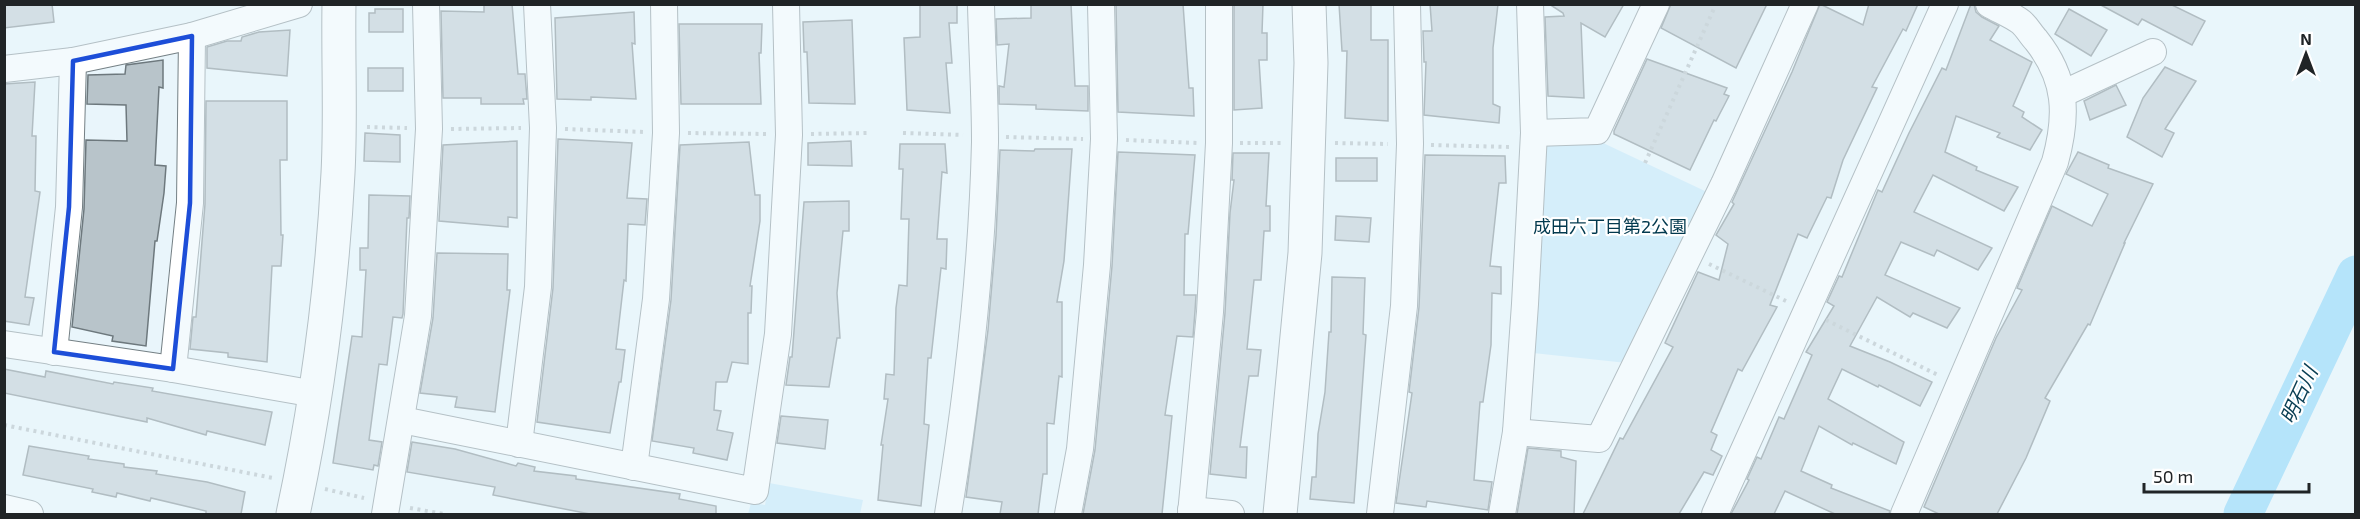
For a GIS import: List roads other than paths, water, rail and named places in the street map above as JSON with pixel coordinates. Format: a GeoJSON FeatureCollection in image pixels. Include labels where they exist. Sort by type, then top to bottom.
{"type":"FeatureCollection","features":[{"type":"Feature","properties":{"kind":"street"},"geometry":{"type":"LineString","coordinates":[[4,69],[73,61],[192,36],[299,4]]}},
{"type":"Feature","properties":{"kind":"street"},"geometry":{"type":"LineString","coordinates":[[292,514],[315,394],[328,303],[338,171],[339,4]]}},
{"type":"Feature","properties":{"kind":"street"},"geometry":{"type":"LineString","coordinates":[[385,514],[418,316],[429,129],[426,4]]}},
{"type":"Feature","properties":{"kind":"street"},"geometry":{"type":"LineString","coordinates":[[519,444],[538,287],[543,128],[537,4]]}},
{"type":"Feature","properties":{"kind":"street"},"geometry":{"type":"LineString","coordinates":[[634,467],[656,299],[666,133],[664,4]]}},
{"type":"Feature","properties":{"kind":"street"},"geometry":{"type":"LineString","coordinates":[[402,420],[755,491],[778,322],[789,135],[786,4]]}},
{"type":"Feature","properties":{"kind":"street"},"geometry":{"type":"LineString","coordinates":[[948,514],[965,408],[978,254],[985,140],[981,4]]}},
{"type":"Feature","properties":{"kind":"street"},"geometry":{"type":"LineString","coordinates":[[1068,514],[1080,449],[1098,254],[1104,139],[1101,4]]}},
{"type":"Feature","properties":{"kind":"street"},"geometry":{"type":"LineString","coordinates":[[1219,4],[1218,166],[1210,312],[1191,512],[1231,514]]}},
{"type":"Feature","properties":{"kind":"street"},"geometry":{"type":"LineString","coordinates":[[1280,514],[1305,254],[1311,86],[1309,4]]}},
{"type":"Feature","properties":{"kind":"street"},"geometry":{"type":"LineString","coordinates":[[1380,514],[1404,306],[1410,144],[1407,4]]}},
{"type":"Feature","properties":{"kind":"street"},"geometry":{"type":"LineString","coordinates":[[1502,514],[1516,432],[1526,304],[1533,133],[1530,4]]}},
{"type":"Feature","properties":{"kind":"street"},"geometry":{"type":"LineString","coordinates":[[1533,133],[1597,131],[1656,4]]}},
{"type":"Feature","properties":{"kind":"street"},"geometry":{"type":"LineString","coordinates":[[1516,432],[1599,440],[1724,184],[1805,4]]}},
{"type":"Feature","properties":{"kind":"street"},"geometry":{"type":"LineString","coordinates":[[1715,514],[1945,4]]}},
{"type":"Feature","properties":{"kind":"street"},"geometry":{"type":"LineString","coordinates":[[1904,514],[2055,162],[2062,136],[2062,94],[2058,73],[2045,52],[2021,22],[1989,4]]}},
{"type":"Feature","properties":{"kind":"street"},"geometry":{"type":"LineString","coordinates":[[173,369],[190,203],[192,36]]}},
{"type":"Feature","properties":{"kind":"street"},"geometry":{"type":"LineString","coordinates":[[2062,94],[2153,52]]}},
{"type":"Feature","properties":{"kind":"street"},"geometry":{"type":"LineString","coordinates":[[54,352],[69,207],[73,61]]}},
{"type":"Feature","properties":{"kind":"street"},"geometry":{"type":"LineString","coordinates":[[4,344],[173,369],[315,394]]}},
{"type":"Feature","properties":{"kind":"waterway","name":"明石川"},"geometry":{"type":"LineString","coordinates":[[2243,514],[2356,275]]}},
{"type":"Feature","properties":{"kind":"park label","name":"成田六丁目第2公園"},"geometry":{"type":"Point","coordinates":[1610,227]}}]}
